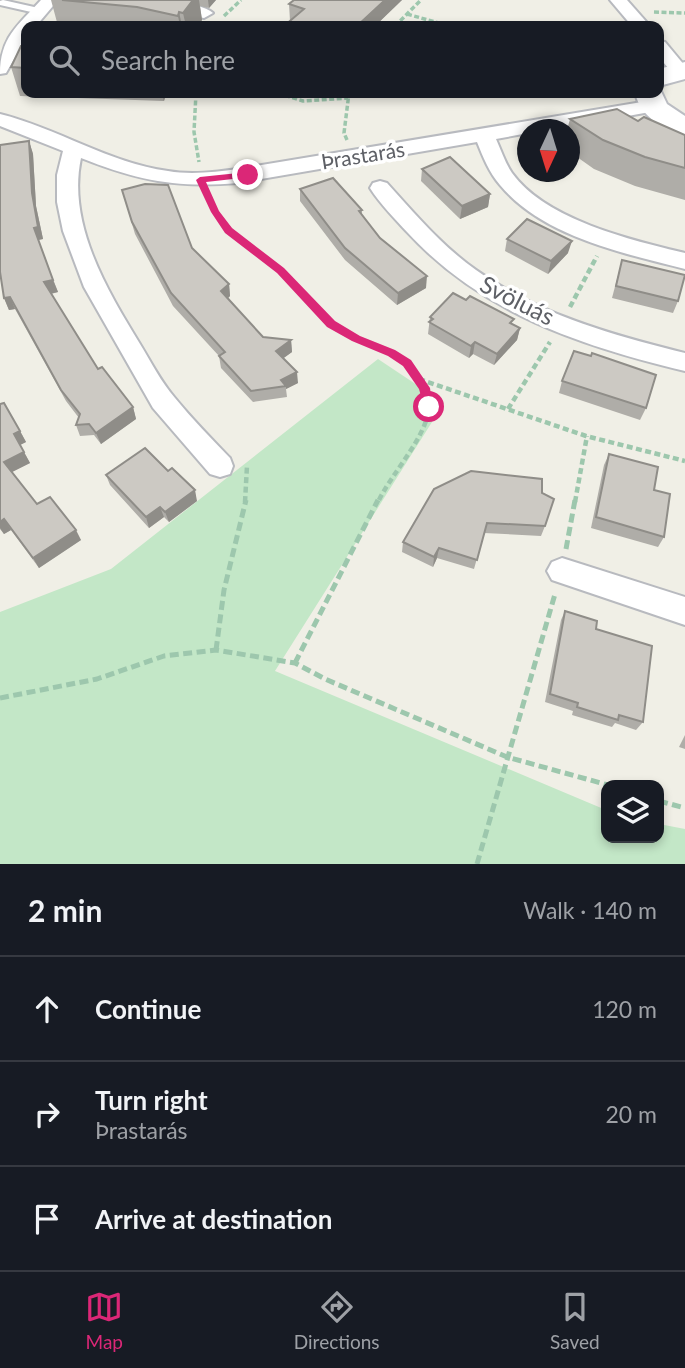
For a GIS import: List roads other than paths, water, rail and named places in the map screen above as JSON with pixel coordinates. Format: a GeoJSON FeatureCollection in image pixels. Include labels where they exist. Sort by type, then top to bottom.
{"type":"FeatureCollection","features":[{"type":"Feature","properties":{"kind":"street"},"geometry":{"type":"LineString","coordinates":[[131,0],[204,13]]}},
{"type":"Feature","properties":{"kind":"street"},"geometry":{"type":"LineString","coordinates":[[618,0],[637,21]]}},
{"type":"Feature","properties":{"kind":"street"},"geometry":{"type":"LineString","coordinates":[[36,21],[45,5]]}},
{"type":"Feature","properties":{"kind":"street"},"geometry":{"type":"LineString","coordinates":[[0,69],[18,51]]}},
{"type":"Feature","properties":{"kind":"street"},"geometry":{"type":"LineString","coordinates":[[664,55],[674,73]]}},
{"type":"Feature","properties":{"kind":"street"},"geometry":{"type":"LineString","coordinates":[[652,99],[663,116],[685,127]]}},
{"type":"Feature","properties":{"kind":"street","name":"Þrastarás"},"geometry":{"type":"LineString","coordinates":[[0,120],[27,128],[74,150],[166,177],[200,180],[485,136],[652,99]]}},
{"type":"Feature","properties":{"kind":"street"},"geometry":{"type":"LineString","coordinates":[[485,136],[506,180],[526,197],[606,240],[685,261]]}},
{"type":"Feature","properties":{"kind":"street"},"geometry":{"type":"LineString","coordinates":[[74,150],[68,163],[67,184],[72,220],[85,263],[113,321],[165,405],[220,466]]}},
{"type":"Feature","properties":{"kind":"street","name":"Svöluás"},"geometry":{"type":"LineString","coordinates":[[380,188],[440,252],[468,275],[505,299],[562,324],[642,352],[685,362]]}},
{"type":"Feature","properties":{"kind":"street"},"geometry":{"type":"LineString","coordinates":[[562,571],[685,611]]}},
{"type":"Feature","properties":{"kind":"lane"},"geometry":{"type":"LineString","coordinates":[[3,3],[45,5]]}}]}
